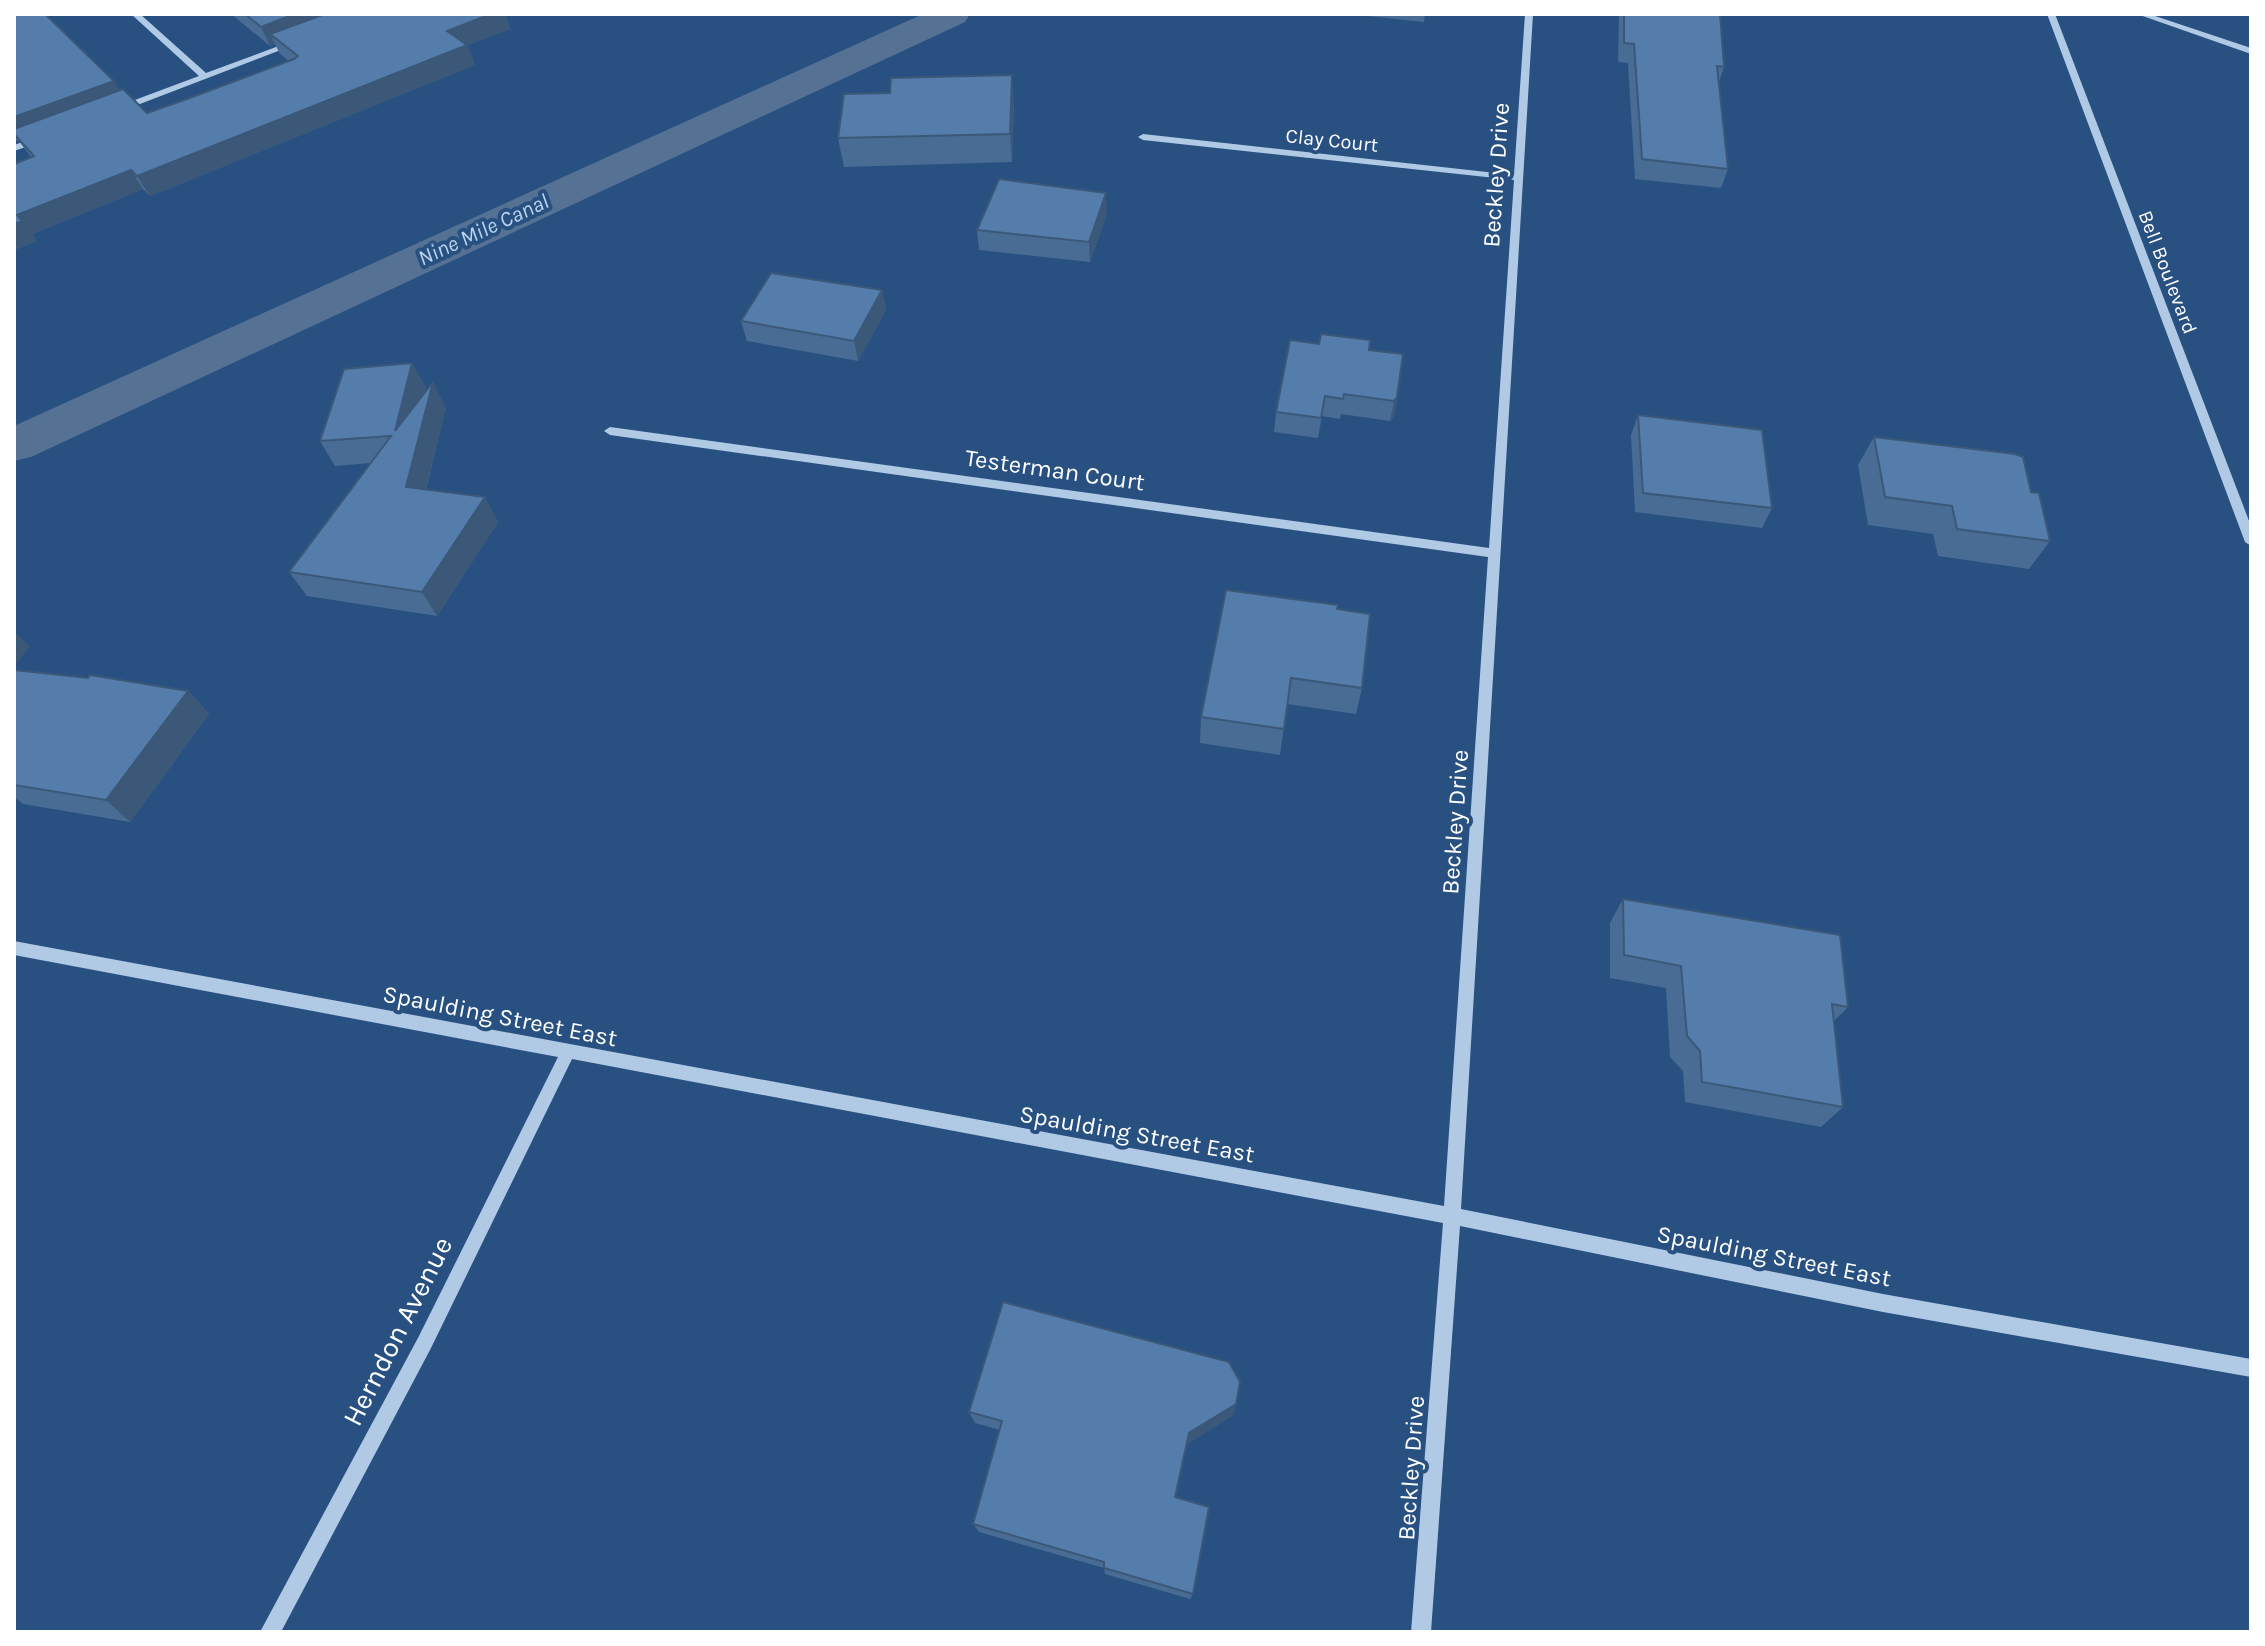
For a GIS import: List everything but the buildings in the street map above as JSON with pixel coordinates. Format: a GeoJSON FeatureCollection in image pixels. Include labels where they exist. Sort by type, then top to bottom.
{"type":"FeatureCollection","features":[{"type":"Feature","properties":{"kind":"street"},"geometry":{"type":"LineString","coordinates":[[135,14],[205,77]]}},
{"type":"Feature","properties":{"kind":"street","name":"Beckley Drive"},"geometry":{"type":"LineString","coordinates":[[1421,1632],[1452,1216],[1529,14]]}},
{"type":"Feature","properties":{"kind":"street","name":"Bell Boulevard"},"geometry":{"type":"LineString","coordinates":[[2051,14],[2251,542]]}},
{"type":"Feature","properties":{"kind":"street"},"geometry":{"type":"LineString","coordinates":[[2141,14],[2251,51]]}},
{"type":"Feature","properties":{"kind":"street"},"geometry":{"type":"LineString","coordinates":[[102,115],[303,40]]}},
{"type":"Feature","properties":{"kind":"street"},"geometry":{"type":"LineString","coordinates":[[14,148],[43,137]]}},
{"type":"Feature","properties":{"kind":"street","name":"Clay Court"},"geometry":{"type":"LineString","coordinates":[[1143,137],[1517,178]]}},
{"type":"Feature","properties":{"kind":"street","name":"Testerman Court"},"geometry":{"type":"LineString","coordinates":[[610,431],[1493,553]]}},
{"type":"Feature","properties":{"kind":"street","name":"Spaulding Street East"},"geometry":{"type":"LineString","coordinates":[[14,948],[567,1054],[1452,1216],[1883,1303],[2251,1368]]}},
{"type":"Feature","properties":{"kind":"street","name":"Herndon Avenue"},"geometry":{"type":"LineString","coordinates":[[270,1632],[425,1342],[567,1054]]}},
{"type":"Feature","properties":{"kind":"waterway","name":"Nine Mile Canal"},"geometry":{"type":"LineString","coordinates":[[14,445],[952,14]]}}]}
